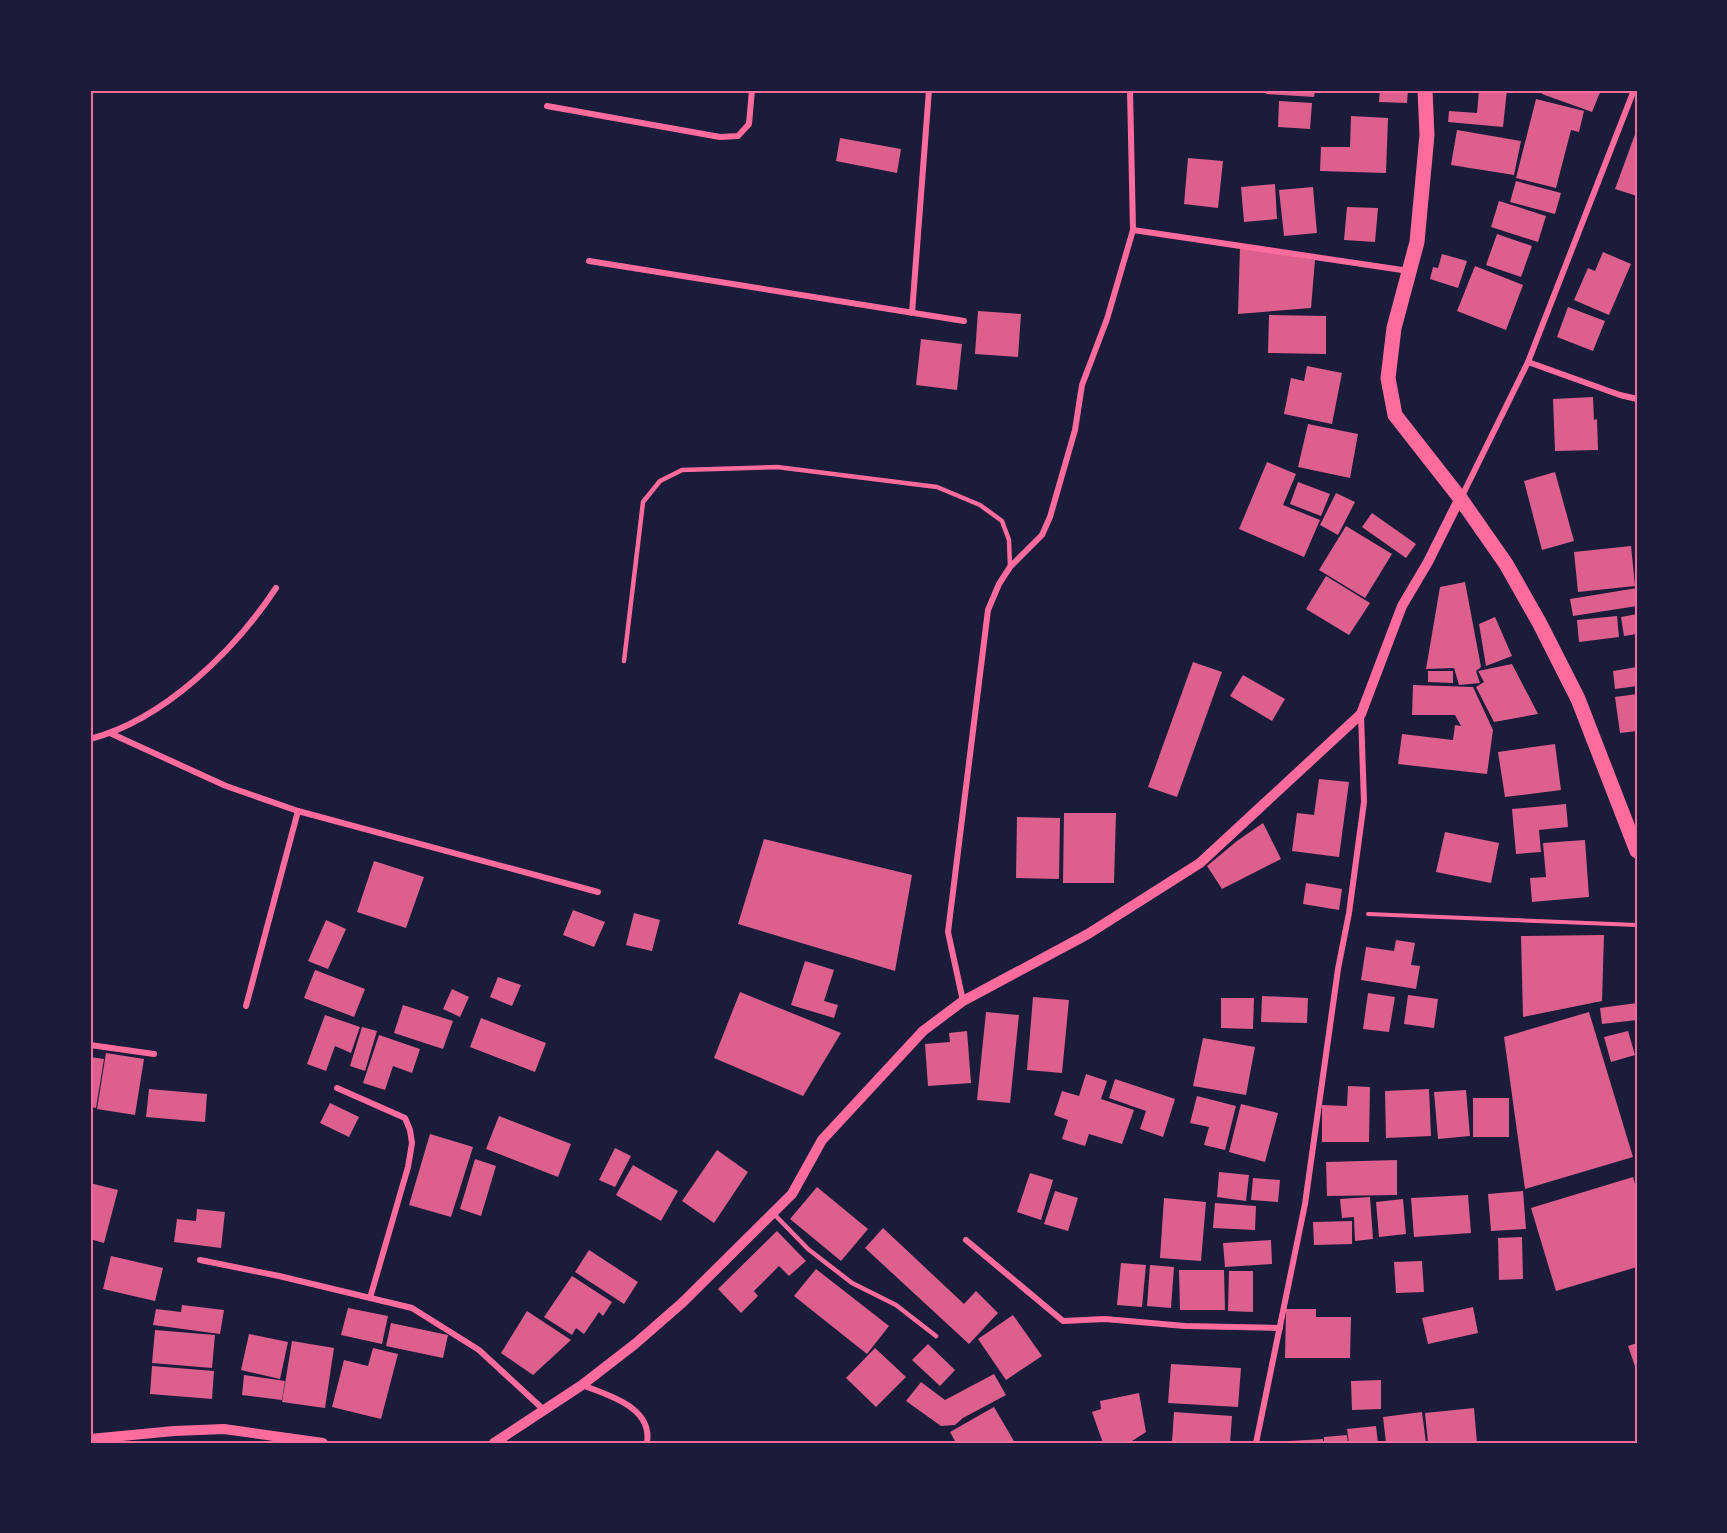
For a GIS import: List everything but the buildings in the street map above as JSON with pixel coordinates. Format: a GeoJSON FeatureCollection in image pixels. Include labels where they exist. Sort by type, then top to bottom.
{"type":"FeatureCollection","features":[{"type":"Feature","properties":{"kind":"main road"},"geometry":{"type":"LineString","coordinates":[[1425,90],[1427,135],[1417,242],[1394,328],[1388,378],[1395,415],[1460,498],[1506,564],[1540,624],[1578,699],[1637,850]]}},
{"type":"Feature","properties":{"kind":"street"},"geometry":{"type":"LineString","coordinates":[[547,106],[720,137],[738,136],[749,124],[752,90]]}},
{"type":"Feature","properties":{"kind":"street"},"geometry":{"type":"LineString","coordinates":[[912,313],[929,90]]}},
{"type":"Feature","properties":{"kind":"street"},"geometry":{"type":"LineString","coordinates":[[963,1001],[948,932],[988,610],[999,584],[1010,567],[1042,535],[1050,517],[1075,430],[1082,385],[1107,319],[1133,230],[1130,90]]}},
{"type":"Feature","properties":{"kind":"street"},"geometry":{"type":"LineString","coordinates":[[1256,1443],[1305,1204],[1338,969],[1349,914],[1364,802],[1361,714],[1402,606],[1428,562],[1528,362],[1634,90]]}},
{"type":"Feature","properties":{"kind":"street"},"geometry":{"type":"LineString","coordinates":[[1133,230],[1409,271]]}},
{"type":"Feature","properties":{"kind":"street"},"geometry":{"type":"LineString","coordinates":[[589,261],[964,321]]}},
{"type":"Feature","properties":{"kind":"street"},"geometry":{"type":"LineString","coordinates":[[1528,362],[1637,399]]}},
{"type":"Feature","properties":{"kind":"street"},"geometry":{"type":"LineString","coordinates":[[90,739],[112,734],[154,710],[193,681],[240,636],[276,588]]}},
{"type":"Feature","properties":{"kind":"street"},"geometry":{"type":"LineString","coordinates":[[494,1443],[582,1385],[635,1344],[682,1303],[792,1194],[822,1140],[923,1031],[963,1001],[1088,934],[1200,863],[1361,714]]}},
{"type":"Feature","properties":{"kind":"street"},"geometry":{"type":"LineString","coordinates":[[112,734],[226,786],[298,812],[598,892]]}},
{"type":"Feature","properties":{"kind":"street"},"geometry":{"type":"LineString","coordinates":[[246,1006],[298,812]]}},
{"type":"Feature","properties":{"kind":"street"},"geometry":{"type":"LineString","coordinates":[[90,1045],[154,1054]]}},
{"type":"Feature","properties":{"kind":"street"},"geometry":{"type":"LineString","coordinates":[[337,1088],[405,1118],[412,1143],[408,1167],[370,1298]]}},
{"type":"Feature","properties":{"kind":"street"},"geometry":{"type":"LineString","coordinates":[[966,1240],[1063,1321],[1105,1319],[1185,1326],[1280,1328]]}},
{"type":"Feature","properties":{"kind":"street"},"geometry":{"type":"LineString","coordinates":[[200,1260],[279,1276],[412,1308],[479,1350],[544,1410]]}},
{"type":"Feature","properties":{"kind":"street"},"geometry":{"type":"LineString","coordinates":[[582,1385],[624,1401],[643,1419],[647,1443]]}},
{"type":"Feature","properties":{"kind":"street"},"geometry":{"type":"LineString","coordinates":[[90,1439],[150,1438],[224,1430],[323,1443]]}},
{"type":"Feature","properties":{"kind":"lane"},"geometry":{"type":"LineString","coordinates":[[624,661],[643,502],[660,481],[682,470],[777,467],[937,487],[980,505],[1002,521],[1009,540],[1010,567]]}},
{"type":"Feature","properties":{"kind":"lane"},"geometry":{"type":"LineString","coordinates":[[774,1213],[808,1249],[852,1283],[896,1305],[936,1336]]}},
{"type":"Feature","properties":{"kind":"path"},"geometry":{"type":"LineString","coordinates":[[1349,914],[1637,925]]}}]}
